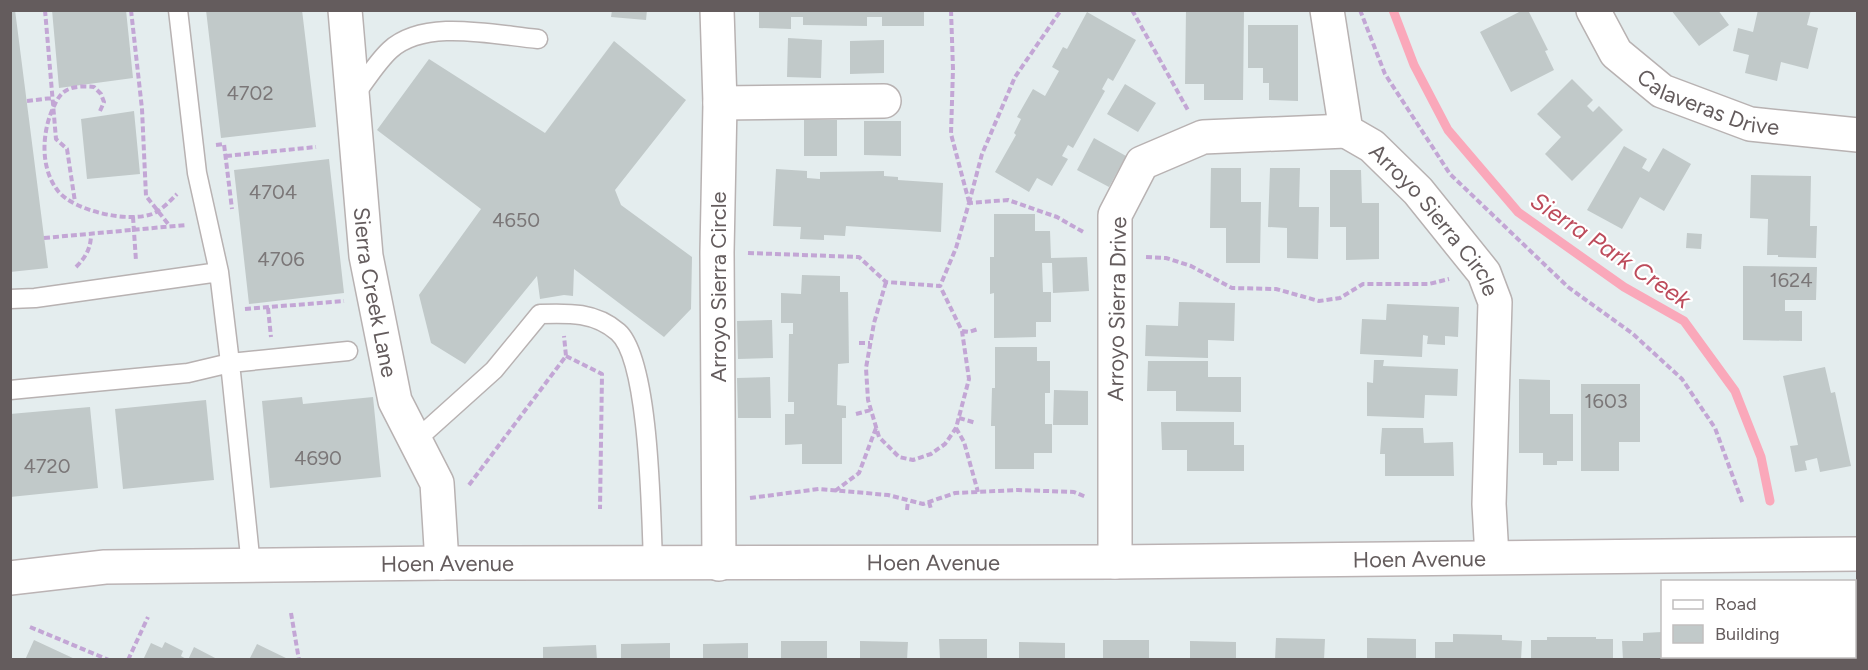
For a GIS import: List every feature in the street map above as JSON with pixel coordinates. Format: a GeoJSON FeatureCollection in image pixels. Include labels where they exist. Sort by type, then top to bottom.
{"type":"FeatureCollection","features":[{"type":"Feature","properties":{"kind":"street","name":"Sierra Creek Lane"},"geometry":{"type":"LineString","coordinates":[[345,10],[366,256],[395,400],[437,483],[442,563]]}},
{"type":"Feature","properties":{"kind":"street","name":"Arroyo Sierra Circle"},"geometry":{"type":"LineString","coordinates":[[717,10],[720,103],[717,252],[719,564]]}},
{"type":"Feature","properties":{"kind":"street","name":"Arroyo Sierra Circle"},"geometry":{"type":"LineString","coordinates":[[1327,10],[1346,131],[1372,147],[1418,191],[1484,273],[1495,302],[1489,504],[1492,557]]}},
{"type":"Feature","properties":{"kind":"street","name":"Calaveras Drive"},"geometry":{"type":"LineString","coordinates":[[1593,10],[1616,53],[1662,92],[1750,124],[1857,135]]}},
{"type":"Feature","properties":{"kind":"street"},"geometry":{"type":"LineString","coordinates":[[720,103],[884,101]]}},
{"type":"Feature","properties":{"kind":"street","name":"Arroyo Sierra Drive"},"geometry":{"type":"LineString","coordinates":[[1114,562],[1115,215],[1142,163],[1203,138],[1346,131]]}},
{"type":"Feature","properties":{"kind":"street","name":"Hoen Avenue"},"geometry":{"type":"LineString","coordinates":[[10,578],[105,567],[442,563],[1114,562],[1857,554]]}},
{"type":"Feature","properties":{"kind":"lane"},"geometry":{"type":"LineString","coordinates":[[178,10],[197,173],[219,272],[251,566]]}},
{"type":"Feature","properties":{"kind":"lane"},"geometry":{"type":"LineString","coordinates":[[352,99],[390,50],[415,34],[455,31],[538,39]]}},
{"type":"Feature","properties":{"kind":"lane"},"geometry":{"type":"LineString","coordinates":[[10,299],[35,298],[219,272]]}},
{"type":"Feature","properties":{"kind":"lane"},"geometry":{"type":"LineString","coordinates":[[415,441],[494,370],[540,314],[564,313],[596,317],[620,334],[634,358],[648,444],[653,562]]}},
{"type":"Feature","properties":{"kind":"lane"},"geometry":{"type":"LineString","coordinates":[[10,390],[188,373],[230,363],[348,351]]}},
{"type":"Feature","properties":{"kind":"path"},"geometry":{"type":"LineString","coordinates":[[45,10],[56,139],[67,149],[75,202]]}},
{"type":"Feature","properties":{"kind":"path"},"geometry":{"type":"LineString","coordinates":[[131,10],[146,153],[146,195],[169,225]]}},
{"type":"Feature","properties":{"kind":"path"},"geometry":{"type":"LineString","coordinates":[[951,10],[953,69],[951,134],[969,203]]}},
{"type":"Feature","properties":{"kind":"path"},"geometry":{"type":"LineString","coordinates":[[886,282],[874,323],[866,368],[871,410],[879,437],[899,457],[913,460],[931,454],[945,444],[956,429],[969,379],[962,331],[940,286],[956,248],[982,154],[1015,77],[1061,10]]}},
{"type":"Feature","properties":{"kind":"path"},"geometry":{"type":"LineString","coordinates":[[1132,10],[1203,138]]}},
{"type":"Feature","properties":{"kind":"path"},"geometry":{"type":"LineString","coordinates":[[1360,10],[1385,74],[1450,174],[1568,287],[1633,334],[1682,379],[1715,428],[1743,504]]}},
{"type":"Feature","properties":{"kind":"path"},"geometry":{"type":"LineString","coordinates":[[100,111],[104,102],[101,94],[94,87],[68,89],[60,95],[48,117],[45,131],[46,165],[57,190],[65,197],[97,212],[133,217],[152,214],[178,193]]}},
{"type":"Feature","properties":{"kind":"path"},"geometry":{"type":"LineString","coordinates":[[27,101],[52,98]]}},
{"type":"Feature","properties":{"kind":"path"},"geometry":{"type":"LineString","coordinates":[[224,144],[233,220]]}},
{"type":"Feature","properties":{"kind":"path"},"geometry":{"type":"LineString","coordinates":[[226,156],[316,147]]}},
{"type":"Feature","properties":{"kind":"path"},"geometry":{"type":"LineString","coordinates":[[969,203],[1008,200],[1057,217],[1091,237],[1115,241],[1127,257],[1166,258],[1191,266],[1232,288],[1275,289],[1319,301],[1340,298],[1364,284],[1429,284],[1454,278],[1468,282],[1484,273]]}},
{"type":"Feature","properties":{"kind":"path"},"geometry":{"type":"LineString","coordinates":[[133,217],[134,238]]}},
{"type":"Feature","properties":{"kind":"path"},"geometry":{"type":"LineString","coordinates":[[44,238],[187,225]]}},
{"type":"Feature","properties":{"kind":"path"},"geometry":{"type":"LineString","coordinates":[[71,270],[86,255],[92,234]]}},
{"type":"Feature","properties":{"kind":"path"},"geometry":{"type":"LineString","coordinates":[[717,252],[859,257],[886,282],[940,286]]}},
{"type":"Feature","properties":{"kind":"path"},"geometry":{"type":"LineString","coordinates":[[242,298],[243,309],[344,301]]}},
{"type":"Feature","properties":{"kind":"path"},"geometry":{"type":"LineString","coordinates":[[268,308],[272,338]]}},
{"type":"Feature","properties":{"kind":"path"},"geometry":{"type":"LineString","coordinates":[[962,331],[969,333],[978,329]]}},
{"type":"Feature","properties":{"kind":"path"},"geometry":{"type":"LineString","coordinates":[[464,492],[566,356],[563,333]]}},
{"type":"Feature","properties":{"kind":"path"},"geometry":{"type":"LineString","coordinates":[[859,343],[870,343]]}},
{"type":"Feature","properties":{"kind":"path"},"geometry":{"type":"LineString","coordinates":[[566,356],[602,374],[600,509]]}},
{"type":"Feature","properties":{"kind":"path"},"geometry":{"type":"LineString","coordinates":[[856,414],[871,410]]}},
{"type":"Feature","properties":{"kind":"path"},"geometry":{"type":"LineString","coordinates":[[959,418],[976,423]]}},
{"type":"Feature","properties":{"kind":"path"},"geometry":{"type":"LineString","coordinates":[[835,491],[859,473],[876,427]]}},
{"type":"Feature","properties":{"kind":"path"},"geometry":{"type":"LineString","coordinates":[[956,429],[964,442],[978,492]]}},
{"type":"Feature","properties":{"kind":"path"},"geometry":{"type":"LineString","coordinates":[[743,498],[819,489],[888,495],[923,504],[955,493],[1018,490],[1074,492],[1091,499]]}},
{"type":"Feature","properties":{"kind":"path"},"geometry":{"type":"LineString","coordinates":[[907,510],[908,501]]}},
{"type":"Feature","properties":{"kind":"path"},"geometry":{"type":"LineString","coordinates":[[929,502],[931,509]]}},
{"type":"Feature","properties":{"kind":"path"},"geometry":{"type":"LineString","coordinates":[[291,613],[299,660]]}},
{"type":"Feature","properties":{"kind":"path"},"geometry":{"type":"LineString","coordinates":[[128,660],[148,617]]}},
{"type":"Feature","properties":{"kind":"path"},"geometry":{"type":"LineString","coordinates":[[30,627],[109,660]]}},
{"type":"Feature","properties":{"kind":"building"},"geometry":{"type":"Polygon","coordinates":[[[10,10],[15,10],[48,268],[10,272],[10,10]]]}},
{"type":"Feature","properties":{"kind":"building"},"geometry":{"type":"Polygon","coordinates":[[[52,10],[126,10],[133,78],[59,88],[52,10]]]}},
{"type":"Feature","properties":{"kind":"building"},"geometry":{"type":"Polygon","coordinates":[[[206,10],[302,10],[316,127],[221,138],[206,10]]]}},
{"type":"Feature","properties":{"kind":"building"},"geometry":{"type":"Polygon","coordinates":[[[612,10],[647,10],[646,20],[611,17],[612,10]]]}},
{"type":"Feature","properties":{"kind":"building"},"geometry":{"type":"Polygon","coordinates":[[[759,10],[924,10],[924,26],[882,26],[882,17],[867,17],[867,26],[803,25],[803,17],[791,17],[791,29],[759,28],[759,10]]]}},
{"type":"Feature","properties":{"kind":"building"},"geometry":{"type":"Polygon","coordinates":[[[1186,10],[1244,10],[1243,100],[1204,100],[1204,84],[1185,84],[1186,10]]]}},
{"type":"Feature","properties":{"kind":"building"},"geometry":{"type":"Polygon","coordinates":[[[1523,10],[1528,10],[1548,50],[1545,51],[1554,70],[1511,92],[1480,32],[1523,10]]]}},
{"type":"Feature","properties":{"kind":"building"},"geometry":{"type":"Polygon","coordinates":[[[1671,10],[1718,10],[1729,25],[1699,46],[1671,10]]]}},
{"type":"Feature","properties":{"kind":"building"},"geometry":{"type":"Polygon","coordinates":[[[1758,10],[1811,10],[1807,25],[1818,28],[1808,69],[1781,62],[1777,81],[1745,73],[1749,55],[1733,51],[1738,28],[1753,32],[1758,10]]]}},
{"type":"Feature","properties":{"kind":"building"},"geometry":{"type":"Polygon","coordinates":[[[1087,12],[1136,40],[1113,81],[1108,78],[1102,89],[1105,91],[1073,148],[1068,145],[1062,156],[1068,159],[1052,186],[1037,178],[1029,192],[995,172],[1016,135],[1014,133],[1021,119],[1017,117],[1033,89],[1045,96],[1059,71],[1052,67],[1063,47],[1067,49],[1087,12]]]}},
{"type":"Feature","properties":{"kind":"building"},"geometry":{"type":"Polygon","coordinates":[[[1248,25],[1298,25],[1298,101],[1269,100],[1269,83],[1263,83],[1263,68],[1248,68],[1248,25]]]}},
{"type":"Feature","properties":{"kind":"building"},"geometry":{"type":"Polygon","coordinates":[[[788,38],[822,40],[821,78],[787,77],[788,38]]]}},
{"type":"Feature","properties":{"kind":"building"},"geometry":{"type":"Polygon","coordinates":[[[884,40],[884,73],[850,74],[850,41],[884,40]]]}},
{"type":"Feature","properties":{"kind":"building"},"geometry":{"type":"Polygon","coordinates":[[[614,41],[686,100],[615,190],[621,205],[692,257],[691,309],[664,337],[574,269],[573,296],[564,295],[540,299],[537,276],[465,364],[431,343],[419,295],[481,209],[377,130],[429,59],[545,133],[614,41]]]}},
{"type":"Feature","properties":{"kind":"building"},"geometry":{"type":"Polygon","coordinates":[[[1572,79],[1593,100],[1587,106],[1593,112],[1599,106],[1623,130],[1572,181],[1545,154],[1561,137],[1537,114],[1572,79]]]}},
{"type":"Feature","properties":{"kind":"building"},"geometry":{"type":"Polygon","coordinates":[[[1125,84],[1156,103],[1138,132],[1107,114],[1125,84]]]}},
{"type":"Feature","properties":{"kind":"building"},"geometry":{"type":"Polygon","coordinates":[[[134,111],[140,174],[87,179],[81,119],[134,111]]]}},
{"type":"Feature","properties":{"kind":"building"},"geometry":{"type":"Polygon","coordinates":[[[804,120],[837,120],[837,156],[804,156],[804,120]]]}},
{"type":"Feature","properties":{"kind":"building"},"geometry":{"type":"Polygon","coordinates":[[[864,121],[901,121],[901,156],[864,155],[864,121]]]}},
{"type":"Feature","properties":{"kind":"building"},"geometry":{"type":"Polygon","coordinates":[[[1094,138],[1126,156],[1109,187],[1077,170],[1094,138]]]}},
{"type":"Feature","properties":{"kind":"building"},"geometry":{"type":"Polygon","coordinates":[[[1624,146],[1647,159],[1642,168],[1649,172],[1663,148],[1691,164],[1664,211],[1640,197],[1622,229],[1587,210],[1624,146]]]}},
{"type":"Feature","properties":{"kind":"building"},"geometry":{"type":"Polygon","coordinates":[[[329,159],[344,293],[249,304],[234,170],[329,159]]]}},
{"type":"Feature","properties":{"kind":"building"},"geometry":{"type":"Polygon","coordinates":[[[1211,168],[1241,168],[1241,202],[1261,202],[1260,263],[1226,263],[1226,228],[1210,228],[1211,168]]]}},
{"type":"Feature","properties":{"kind":"building"},"geometry":{"type":"Polygon","coordinates":[[[1270,168],[1300,168],[1299,207],[1319,207],[1318,259],[1287,258],[1287,228],[1268,227],[1270,168]]]}},
{"type":"Feature","properties":{"kind":"building"},"geometry":{"type":"Polygon","coordinates":[[[776,169],[807,171],[807,178],[820,179],[820,172],[884,171],[884,176],[898,177],[898,180],[943,183],[941,232],[846,226],[845,236],[824,235],[824,240],[800,239],[801,227],[773,226],[776,169]]]}},
{"type":"Feature","properties":{"kind":"building"},"geometry":{"type":"Polygon","coordinates":[[[1330,170],[1361,170],[1362,203],[1379,203],[1379,259],[1346,260],[1346,227],[1330,227],[1330,170]]]}},
{"type":"Feature","properties":{"kind":"building"},"geometry":{"type":"Polygon","coordinates":[[[1751,175],[1811,176],[1810,226],[1817,226],[1816,258],[1767,255],[1768,219],[1750,218],[1751,175]]]}},
{"type":"Feature","properties":{"kind":"building"},"geometry":{"type":"Polygon","coordinates":[[[994,214],[1035,214],[1035,231],[1050,231],[1051,258],[1087,257],[1089,291],[1053,293],[1052,263],[1042,263],[1043,292],[1051,292],[1051,322],[1036,322],[1036,337],[994,338],[994,293],[990,294],[990,257],[994,257],[994,214]]]}},
{"type":"Feature","properties":{"kind":"building"},"geometry":{"type":"Polygon","coordinates":[[[1687,233],[1702,234],[1701,249],[1686,248],[1687,233]]]}},
{"type":"Feature","properties":{"kind":"building"},"geometry":{"type":"Polygon","coordinates":[[[1743,266],[1817,267],[1816,300],[1785,300],[1785,311],[1802,311],[1802,341],[1743,340],[1743,266]]]}},
{"type":"Feature","properties":{"kind":"building"},"geometry":{"type":"Polygon","coordinates":[[[802,275],[840,276],[840,292],[848,292],[849,363],[838,364],[837,405],[846,406],[846,418],[842,418],[842,464],[802,464],[802,444],[785,445],[785,414],[794,414],[794,402],[788,402],[789,334],[793,334],[793,323],[781,323],[781,293],[801,294],[802,275]]]}},
{"type":"Feature","properties":{"kind":"building"},"geometry":{"type":"Polygon","coordinates":[[[1179,302],[1235,303],[1234,341],[1208,340],[1208,358],[1145,356],[1146,325],[1178,326],[1179,302]]]}},
{"type":"Feature","properties":{"kind":"building"},"geometry":{"type":"Polygon","coordinates":[[[1387,304],[1459,307],[1458,337],[1445,336],[1445,345],[1427,344],[1428,336],[1423,335],[1422,357],[1360,354],[1362,319],[1386,320],[1387,304]]]}},
{"type":"Feature","properties":{"kind":"building"},"geometry":{"type":"Polygon","coordinates":[[[772,320],[773,358],[738,359],[737,321],[772,320]]]}},
{"type":"Feature","properties":{"kind":"building"},"geometry":{"type":"Polygon","coordinates":[[[995,347],[1037,347],[1037,361],[1050,361],[1050,393],[1045,393],[1045,424],[1052,424],[1052,453],[1034,453],[1034,469],[995,469],[995,426],[991,426],[992,388],[995,388],[995,347]]]}},
{"type":"Feature","properties":{"kind":"building"},"geometry":{"type":"Polygon","coordinates":[[[1374,360],[1384,360],[1383,366],[1458,369],[1457,396],[1425,395],[1424,418],[1367,416],[1367,382],[1373,383],[1374,360]]]}},
{"type":"Feature","properties":{"kind":"building"},"geometry":{"type":"Polygon","coordinates":[[[1148,361],[1208,361],[1208,377],[1241,377],[1241,412],[1176,411],[1176,391],[1147,391],[1148,361]]]}},
{"type":"Feature","properties":{"kind":"building"},"geometry":{"type":"Polygon","coordinates":[[[1825,367],[1831,393],[1835,392],[1851,466],[1820,472],[1817,458],[1805,461],[1807,470],[1795,472],[1790,446],[1798,445],[1783,376],[1825,367]]]}},
{"type":"Feature","properties":{"kind":"building"},"geometry":{"type":"Polygon","coordinates":[[[770,377],[771,418],[738,418],[737,378],[770,377]]]}},
{"type":"Feature","properties":{"kind":"building"},"geometry":{"type":"Polygon","coordinates":[[[1519,379],[1550,380],[1550,414],[1573,414],[1573,461],[1557,461],[1557,465],[1543,465],[1543,453],[1519,453],[1519,379]]]}},
{"type":"Feature","properties":{"kind":"building"},"geometry":{"type":"Polygon","coordinates":[[[1581,384],[1640,384],[1640,442],[1619,442],[1619,471],[1581,471],[1581,384]]]}},
{"type":"Feature","properties":{"kind":"building"},"geometry":{"type":"Polygon","coordinates":[[[1054,390],[1088,391],[1088,425],[1053,425],[1054,390]]]}},
{"type":"Feature","properties":{"kind":"building"},"geometry":{"type":"Polygon","coordinates":[[[302,397],[303,404],[373,397],[381,477],[270,488],[262,401],[302,397]]]}},
{"type":"Feature","properties":{"kind":"building"},"geometry":{"type":"Polygon","coordinates":[[[206,400],[214,480],[123,489],[115,409],[206,400]]]}},
{"type":"Feature","properties":{"kind":"building"},"geometry":{"type":"Polygon","coordinates":[[[90,407],[98,488],[10,497],[10,414],[90,407]]]}},
{"type":"Feature","properties":{"kind":"building"},"geometry":{"type":"Polygon","coordinates":[[[1161,422],[1234,422],[1234,445],[1244,445],[1244,471],[1187,471],[1187,450],[1162,450],[1161,422]]]}},
{"type":"Feature","properties":{"kind":"building"},"geometry":{"type":"Polygon","coordinates":[[[1382,428],[1423,428],[1424,443],[1453,442],[1454,476],[1385,476],[1385,454],[1380,454],[1382,428]]]}},
{"type":"Feature","properties":{"kind":"building"},"geometry":{"type":"Polygon","coordinates":[[[1856,623],[1858,623],[1858,660],[1822,660],[1822,658],[1856,658],[1856,623]]]}},
{"type":"Feature","properties":{"kind":"building"},"geometry":{"type":"Polygon","coordinates":[[[1661,632],[1661,658],[1708,658],[1708,660],[1623,660],[1622,641],[1643,641],[1643,633],[1661,632]]]}},
{"type":"Feature","properties":{"kind":"building"},"geometry":{"type":"Polygon","coordinates":[[[1453,634],[1502,635],[1502,640],[1522,641],[1521,660],[1435,660],[1435,642],[1453,642],[1453,634]]]}},
{"type":"Feature","properties":{"kind":"building"},"geometry":{"type":"Polygon","coordinates":[[[1547,637],[1613,639],[1613,660],[1531,660],[1531,640],[1547,640],[1547,637]]]}},
{"type":"Feature","properties":{"kind":"building"},"geometry":{"type":"Polygon","coordinates":[[[1276,638],[1325,639],[1324,660],[1275,660],[1276,638]]]}},
{"type":"Feature","properties":{"kind":"building"},"geometry":{"type":"Polygon","coordinates":[[[1367,638],[1416,639],[1416,660],[1367,660],[1367,638]]]}},
{"type":"Feature","properties":{"kind":"building"},"geometry":{"type":"Polygon","coordinates":[[[939,639],[987,639],[987,660],[940,660],[939,639]]]}},
{"type":"Feature","properties":{"kind":"building"},"geometry":{"type":"Polygon","coordinates":[[[34,640],[77,660],[25,660],[34,640]]]}},
{"type":"Feature","properties":{"kind":"building"},"geometry":{"type":"Polygon","coordinates":[[[1103,640],[1149,640],[1149,660],[1103,660],[1103,640]]]}},
{"type":"Feature","properties":{"kind":"building"},"geometry":{"type":"Polygon","coordinates":[[[781,641],[827,641],[827,660],[781,660],[781,641]]]}},
{"type":"Feature","properties":{"kind":"building"},"geometry":{"type":"Polygon","coordinates":[[[860,641],[908,642],[907,660],[860,660],[860,641]]]}},
{"type":"Feature","properties":{"kind":"building"},"geometry":{"type":"Polygon","coordinates":[[[1190,641],[1236,642],[1236,660],[1190,660],[1190,641]]]}},
{"type":"Feature","properties":{"kind":"building"},"geometry":{"type":"Polygon","coordinates":[[[165,642],[183,651],[181,656],[188,660],[143,660],[151,643],[162,648],[165,642]]]}},
{"type":"Feature","properties":{"kind":"building"},"geometry":{"type":"Polygon","coordinates":[[[1019,642],[1065,643],[1065,660],[1019,660],[1019,642]]]}},
{"type":"Feature","properties":{"kind":"building"},"geometry":{"type":"Polygon","coordinates":[[[670,643],[670,660],[621,660],[621,644],[670,643]]]}},
{"type":"Feature","properties":{"kind":"building"},"geometry":{"type":"Polygon","coordinates":[[[748,643],[748,660],[703,660],[703,644],[748,643]]]}},
{"type":"Feature","properties":{"kind":"building"},"geometry":{"type":"Polygon","coordinates":[[[257,644],[290,660],[249,660],[257,644]]]}},
{"type":"Feature","properties":{"kind":"building"},"geometry":{"type":"Polygon","coordinates":[[[596,645],[597,660],[543,660],[543,647],[596,645]]]}},
{"type":"Feature","properties":{"kind":"building"},"geometry":{"type":"Polygon","coordinates":[[[194,647],[219,660],[188,660],[194,647]]]}},
{"type":"Feature","properties":{"kind":"waterway","name":"Sierra Park Creek"},"geometry":{"type":"LineString","coordinates":[[1393,10],[1414,65],[1448,130],[1518,212],[1624,287],[1684,321],[1735,391],[1761,457],[1770,501]]}}]}
